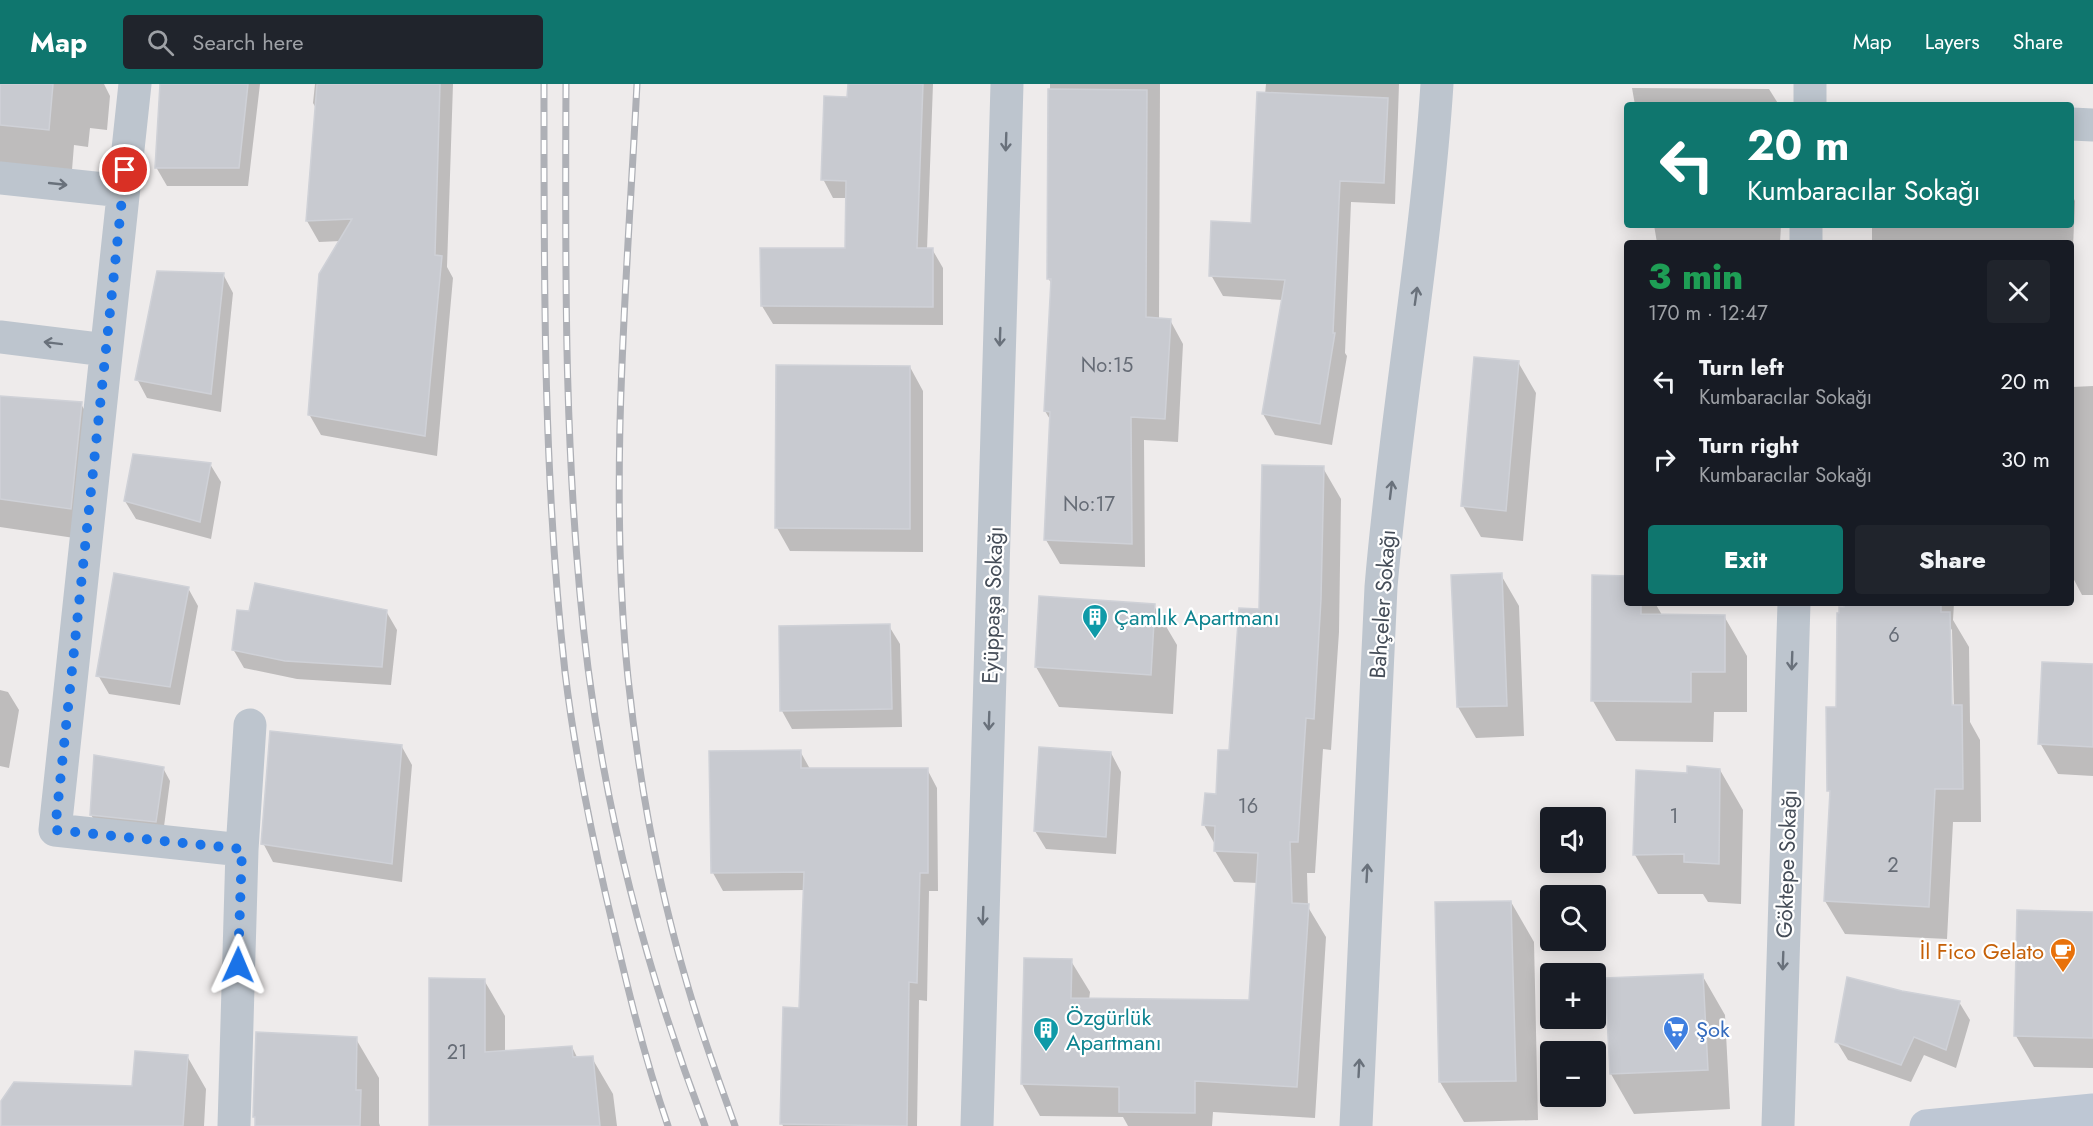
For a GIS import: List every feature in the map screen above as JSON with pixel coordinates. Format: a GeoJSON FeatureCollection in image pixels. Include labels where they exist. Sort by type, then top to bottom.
{"type":"FeatureCollection","features":[{"type":"Feature","properties":{"kind":"main road"},"geometry":{"type":"LineString","coordinates":[[1926,1126],[2093,1110]]}},
{"type":"Feature","properties":{"kind":"street"},"geometry":{"type":"LineString","coordinates":[[135,84],[55,830],[242,849]]}},
{"type":"Feature","properties":{"kind":"street","name":"Eyüppaşa Sokağı"},"geometry":{"type":"LineString","coordinates":[[977,1126],[1008,84]]}},
{"type":"Feature","properties":{"kind":"street","name":"Bahçeler Sokağı"},"geometry":{"type":"LineString","coordinates":[[1356,1126],[1381,587],[1425,228],[1437,84]]}},
{"type":"Feature","properties":{"kind":"street"},"geometry":{"type":"LineString","coordinates":[[1810,84],[1810,102]]}},
{"type":"Feature","properties":{"kind":"street"},"geometry":{"type":"LineString","coordinates":[[2074,124],[2093,125]]}},
{"type":"Feature","properties":{"kind":"street"},"geometry":{"type":"LineString","coordinates":[[0,178],[123,191]]}},
{"type":"Feature","properties":{"kind":"street"},"geometry":{"type":"LineString","coordinates":[[0,337],[105,350]]}},
{"type":"Feature","properties":{"kind":"street","name":"Göktepe Sokağı"},"geometry":{"type":"LineString","coordinates":[[1778,1126],[1794,606]]}},
{"type":"Feature","properties":{"kind":"street"},"geometry":{"type":"LineString","coordinates":[[234,1126],[242,849],[250,725]]}},
{"type":"Feature","properties":{"kind":"building"},"geometry":{"type":"Polygon","coordinates":[[[0,84],[53,84],[49,130],[0,125],[0,84]]]}},
{"type":"Feature","properties":{"kind":"building"},"geometry":{"type":"Polygon","coordinates":[[[160,84],[248,84],[239,168],[155,168],[160,84]]]}},
{"type":"Feature","properties":{"kind":"building"},"geometry":{"type":"Polygon","coordinates":[[[317,84],[440,84],[435,255],[442,256],[425,436],[308,415],[319,274],[352,219],[306,221],[317,84]]]}},
{"type":"Feature","properties":{"kind":"building"},"geometry":{"type":"Polygon","coordinates":[[[848,84],[923,84],[917,248],[933,248],[933,307],[761,306],[760,248],[845,248],[846,181],[821,180],[824,96],[847,97],[848,84]]]}},
{"type":"Feature","properties":{"kind":"building"},"geometry":{"type":"Polygon","coordinates":[[[1048,89],[1147,90],[1146,317],[1171,319],[1165,419],[1131,417],[1132,544],[1044,540],[1050,412],[1044,411],[1051,279],[1047,279],[1048,89]]]}},
{"type":"Feature","properties":{"kind":"building"},"geometry":{"type":"Polygon","coordinates":[[[1257,92],[1388,98],[1384,183],[1340,181],[1333,333],[1335,333],[1320,424],[1262,414],[1285,280],[1209,276],[1211,221],[1251,223],[1257,92]]]}},
{"type":"Feature","properties":{"kind":"building"},"geometry":{"type":"Polygon","coordinates":[[[157,271],[224,273],[211,394],[135,380],[157,271]]]}},
{"type":"Feature","properties":{"kind":"building"},"geometry":{"type":"Polygon","coordinates":[[[1474,357],[1519,361],[1506,511],[1461,506],[1474,357]]]}},
{"type":"Feature","properties":{"kind":"building"},"geometry":{"type":"Polygon","coordinates":[[[776,365],[910,366],[910,529],[775,528],[776,365]]]}},
{"type":"Feature","properties":{"kind":"building"},"geometry":{"type":"Polygon","coordinates":[[[0,396],[82,402],[71,509],[0,499],[0,396]]]}},
{"type":"Feature","properties":{"kind":"building"},"geometry":{"type":"Polygon","coordinates":[[[133,454],[211,463],[200,522],[124,501],[133,454]]]}},
{"type":"Feature","properties":{"kind":"building"},"geometry":{"type":"Polygon","coordinates":[[[1262,465],[1324,466],[1321,599],[1314,719],[1306,718],[1298,842],[1290,842],[1292,903],[1309,904],[1297,1087],[1195,1081],[1195,1113],[1119,1112],[1119,1087],[1021,1084],[1024,958],[1072,959],[1071,998],[1249,1000],[1258,853],[1214,851],[1215,826],[1202,825],[1205,793],[1216,794],[1218,750],[1229,750],[1239,608],[1259,609],[1262,465]]]}},
{"type":"Feature","properties":{"kind":"building"},"geometry":{"type":"Polygon","coordinates":[[[114,573],[189,587],[170,687],[96,676],[114,573]]]}},
{"type":"Feature","properties":{"kind":"building"},"geometry":{"type":"Polygon","coordinates":[[[1502,573],[1507,706],[1457,707],[1451,575],[1502,573]]]}},
{"type":"Feature","properties":{"kind":"building"},"geometry":{"type":"Polygon","coordinates":[[[1592,575],[1624,576],[1624,606],[1641,606],[1641,614],[1725,615],[1725,672],[1691,672],[1691,702],[1591,701],[1592,575]]]}},
{"type":"Feature","properties":{"kind":"building"},"geometry":{"type":"Polygon","coordinates":[[[255,583],[387,610],[382,667],[285,661],[232,650],[237,610],[249,611],[255,583]]]}},
{"type":"Feature","properties":{"kind":"building","name":"Çamlık Apartmanı"},"geometry":{"type":"Polygon","coordinates":[[[1039,596],[1155,604],[1151,675],[1035,667],[1039,596]]]}},
{"type":"Feature","properties":{"kind":"building"},"geometry":{"type":"Polygon","coordinates":[[[1941,606],[1941,612],[1950,612],[1952,705],[1962,705],[1963,789],[1935,789],[1929,907],[1824,901],[1830,791],[1827,791],[1826,707],[1836,707],[1837,613],[1839,613],[1839,607],[1941,606]]]}},
{"type":"Feature","properties":{"kind":"building"},"geometry":{"type":"Polygon","coordinates":[[[890,624],[892,709],[780,711],[779,626],[890,624]]]}},
{"type":"Feature","properties":{"kind":"building"},"geometry":{"type":"Polygon","coordinates":[[[2042,662],[2093,664],[2093,747],[2038,744],[2042,662]]]}},
{"type":"Feature","properties":{"kind":"building"},"geometry":{"type":"Polygon","coordinates":[[[270,731],[402,745],[392,864],[261,844],[270,731]]]}},
{"type":"Feature","properties":{"kind":"building"},"geometry":{"type":"Polygon","coordinates":[[[1039,747],[1111,752],[1106,837],[1034,831],[1039,747]]]}},
{"type":"Feature","properties":{"kind":"building"},"geometry":{"type":"Polygon","coordinates":[[[801,750],[801,768],[928,768],[928,873],[920,873],[917,983],[909,982],[907,1126],[780,1124],[783,1007],[799,1008],[804,872],[711,873],[709,751],[801,750]]]}},
{"type":"Feature","properties":{"kind":"building"},"geometry":{"type":"Polygon","coordinates":[[[94,755],[164,767],[156,822],[90,815],[94,755]]]}},
{"type":"Feature","properties":{"kind":"building"},"geometry":{"type":"Polygon","coordinates":[[[1687,766],[1720,769],[1719,864],[1684,862],[1684,854],[1633,855],[1636,770],[1687,773],[1687,766]]]}},
{"type":"Feature","properties":{"kind":"building"},"geometry":{"type":"Polygon","coordinates":[[[1511,901],[1516,1081],[1439,1082],[1435,902],[1511,901]]]}},
{"type":"Feature","properties":{"kind":"building"},"geometry":{"type":"Polygon","coordinates":[[[2017,910],[2093,912],[2093,1038],[2014,1036],[2017,910]]]}},
{"type":"Feature","properties":{"kind":"building"},"geometry":{"type":"Polygon","coordinates":[[[1703,974],[1708,1070],[1610,1074],[1606,978],[1703,974]]]}},
{"type":"Feature","properties":{"kind":"building"},"geometry":{"type":"Polygon","coordinates":[[[1847,977],[1902,991],[1960,1001],[1946,1050],[1914,1037],[1901,1065],[1835,1042],[1847,977]]]}},
{"type":"Feature","properties":{"kind":"building"},"geometry":{"type":"Polygon","coordinates":[[[429,978],[485,979],[485,1052],[572,1046],[573,1057],[593,1056],[600,1126],[429,1126],[429,978]]]}},
{"type":"Feature","properties":{"kind":"building"},"geometry":{"type":"Polygon","coordinates":[[[256,1032],[357,1037],[356,1090],[361,1090],[360,1126],[255,1126],[255,1117],[253,1117],[256,1032]]]}},
{"type":"Feature","properties":{"kind":"building"},"geometry":{"type":"Polygon","coordinates":[[[135,1051],[188,1055],[183,1126],[1,1126],[1,1101],[14,1082],[132,1086],[135,1051]]]}},
{"type":"Feature","properties":{"kind":"railway"},"geometry":{"type":"LineString","coordinates":[[544,84],[546,378],[552,525],[565,672],[582,784],[606,896],[642,1041],[668,1126]]}},
{"type":"Feature","properties":{"kind":"railway"},"geometry":{"type":"LineString","coordinates":[[566,84],[566,304],[570,450],[574,523],[588,668],[607,785],[633,900],[666,1014],[705,1126]]}},
{"type":"Feature","properties":{"kind":"railway"},"geometry":{"type":"LineString","coordinates":[[637,84],[624,307],[619,455],[622,604],[628,678],[644,793],[666,906],[697,1017],[735,1126]]}},
{"type":"Feature","properties":{"kind":"place","name":"Çamlık Apartmanı"},"geometry":{"type":"Point","coordinates":[1095,640]}},
{"type":"Feature","properties":{"kind":"place","name":"İl Fico Gelato"},"geometry":{"type":"Point","coordinates":[2063,974]}},
{"type":"Feature","properties":{"kind":"place","name":"Şok"},"geometry":{"type":"Point","coordinates":[1676,1052]}},
{"type":"Feature","properties":{"kind":"place","name":"Özgürlük Apartmanı"},"geometry":{"type":"Point","coordinates":[1046,1053]}},
{"type":"Feature","properties":{"kind":"route"},"geometry":{"type":"LineString","coordinates":[[125,170],[55,830],[242,849],[238,965]]}}]}
